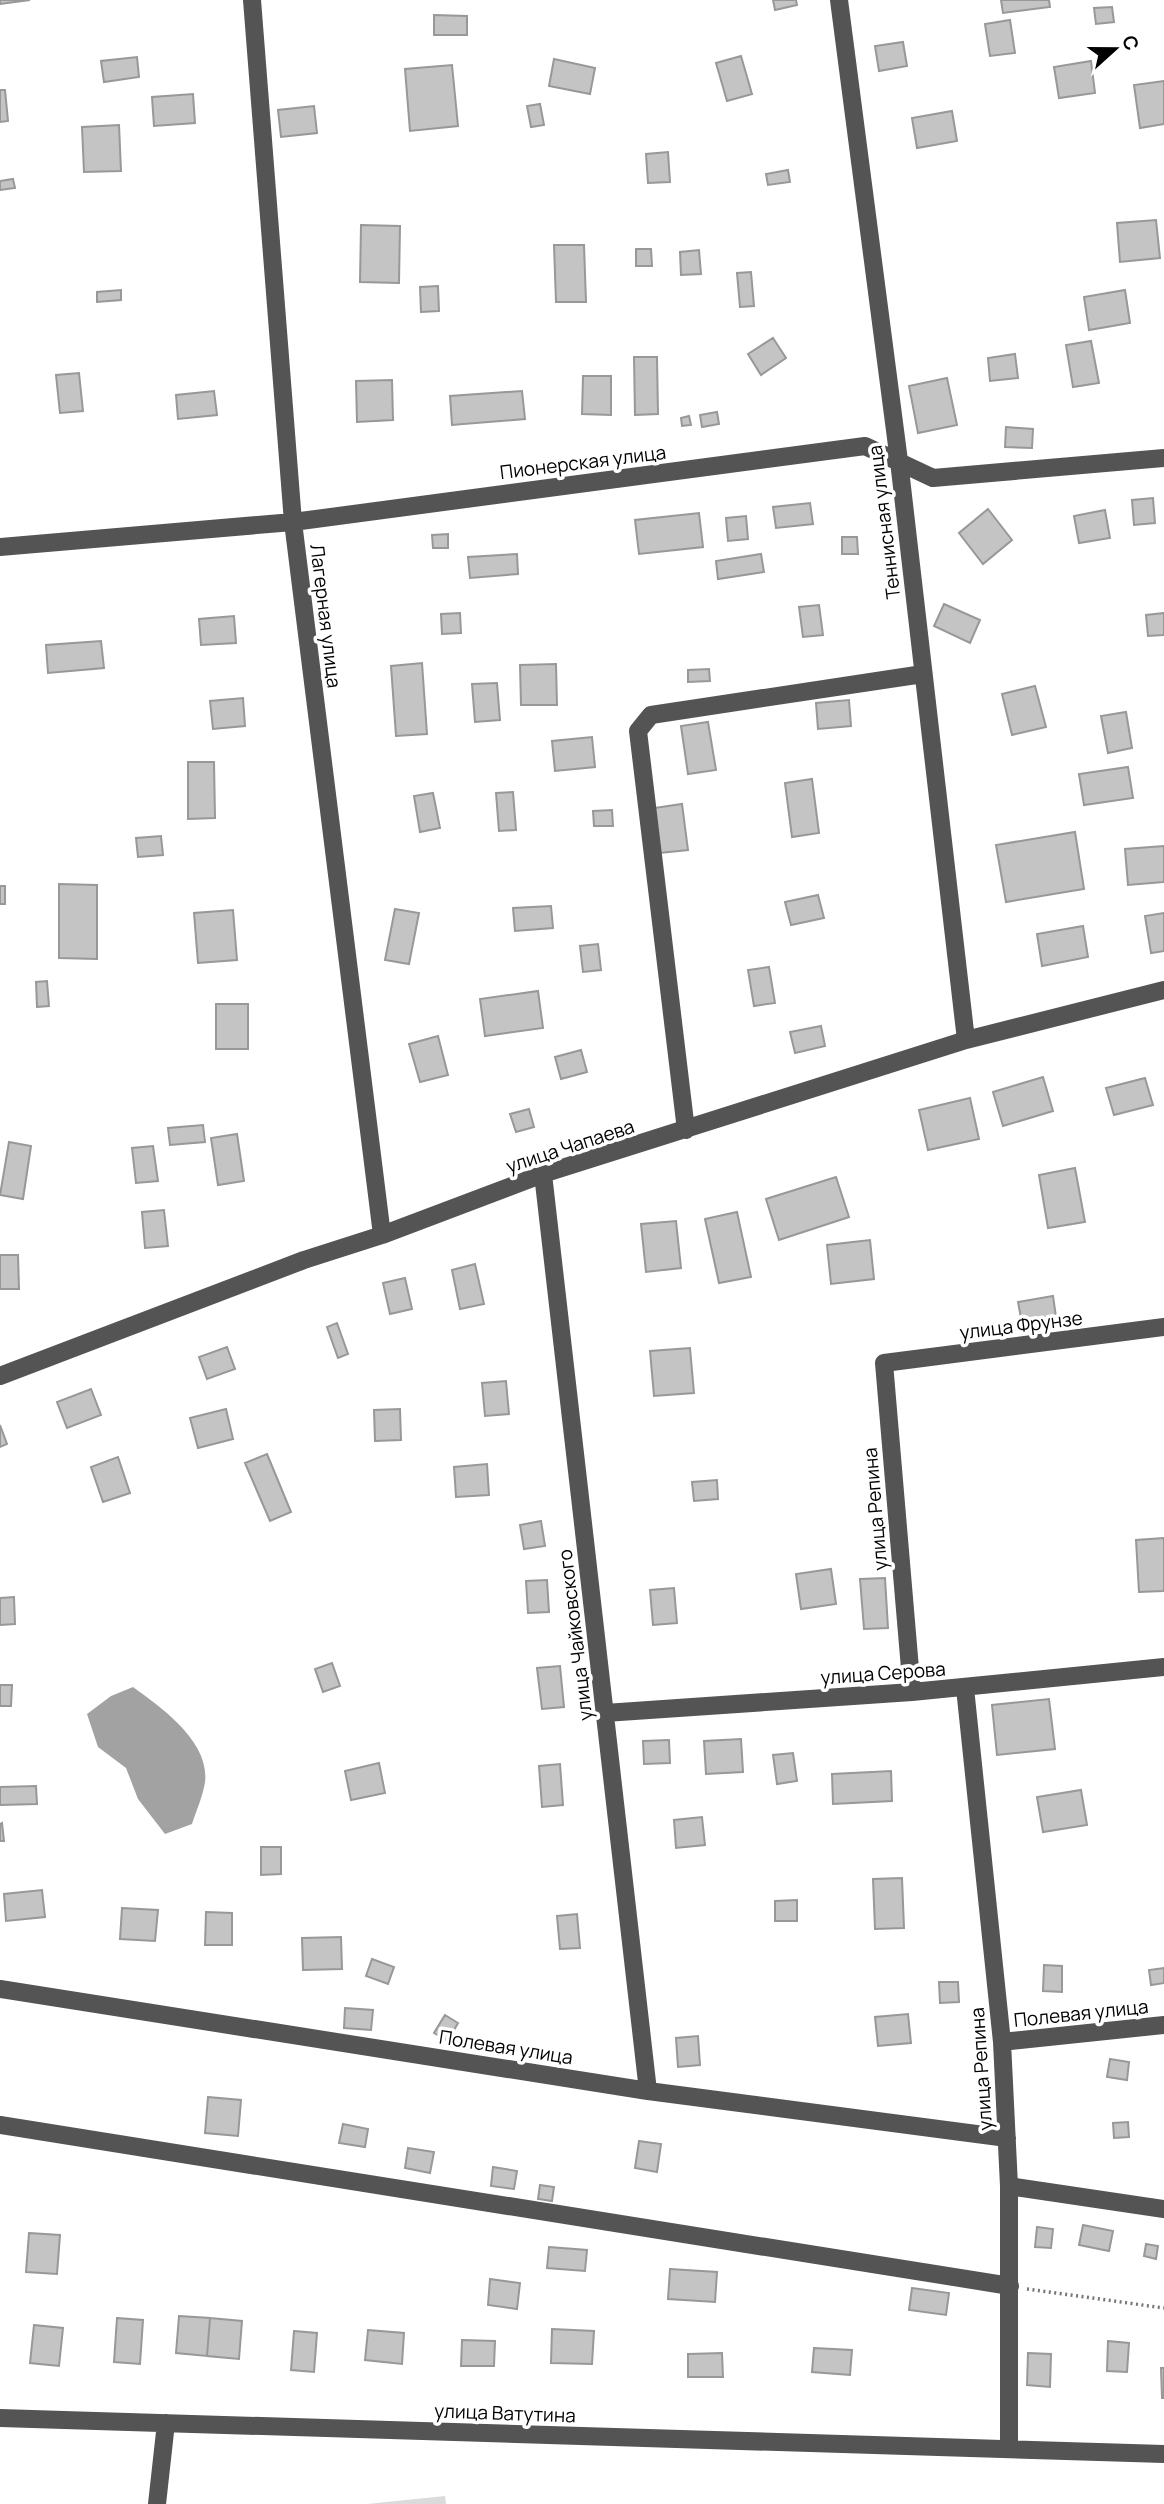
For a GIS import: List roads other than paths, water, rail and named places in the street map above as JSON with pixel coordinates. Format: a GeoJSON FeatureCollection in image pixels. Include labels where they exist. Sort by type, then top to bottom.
{"type":"FeatureCollection","features":[{"type":"Feature","properties":{"kind":"street","name":"Лагерная улица"},"geometry":{"type":"LineString","coordinates":[[252,0],[293,522],[382,1235]]}},
{"type":"Feature","properties":{"kind":"street","name":"Теннисная улица"},"geometry":{"type":"LineString","coordinates":[[839,0],[899,461],[966,1040]]}},
{"type":"Feature","properties":{"kind":"street","name":"Пионерская улица"},"geometry":{"type":"LineString","coordinates":[[0,547],[293,522],[865,446],[933,478],[1164,458]]}},
{"type":"Feature","properties":{"kind":"street"},"geometry":{"type":"LineString","coordinates":[[686,1130],[638,731],[651,715],[923,674]]}},
{"type":"Feature","properties":{"kind":"street","name":"улица Чапаева"},"geometry":{"type":"LineString","coordinates":[[0,1376],[304,1260],[382,1235],[543,1174],[966,1040],[1164,990]]}},
{"type":"Feature","properties":{"kind":"street","name":"улица Чайковского"},"geometry":{"type":"LineString","coordinates":[[543,1174],[648,2091]]}},
{"type":"Feature","properties":{"kind":"street","name":"улица Фрунзе"},"geometry":{"type":"LineString","coordinates":[[884,1363],[1164,1327]]}},
{"type":"Feature","properties":{"kind":"street","name":"улица Репина"},"geometry":{"type":"LineString","coordinates":[[884,1363],[912,1692]]}},
{"type":"Feature","properties":{"kind":"street","name":"улица Серова"},"geometry":{"type":"LineString","coordinates":[[605,1713],[965,1688],[1164,1667]]}},
{"type":"Feature","properties":{"kind":"street","name":"улица Репина"},"geometry":{"type":"LineString","coordinates":[[965,1688],[1000,2028],[1007,2138],[1009,2448]]}},
{"type":"Feature","properties":{"kind":"street","name":"Полевая улица"},"geometry":{"type":"LineString","coordinates":[[0,1989],[648,2091],[1007,2138]]}},
{"type":"Feature","properties":{"kind":"street","name":"Полевая улица"},"geometry":{"type":"LineString","coordinates":[[1000,2028],[1164,2025]]}},
{"type":"Feature","properties":{"kind":"street"},"geometry":{"type":"LineString","coordinates":[[0,2125],[1010,2286]]}},
{"type":"Feature","properties":{"kind":"street"},"geometry":{"type":"LineString","coordinates":[[1009,2186],[1164,2208]]}},
{"type":"Feature","properties":{"kind":"street","name":"улица Ватутина"},"geometry":{"type":"LineString","coordinates":[[0,2418],[1164,2454]]}},
{"type":"Feature","properties":{"kind":"street"},"geometry":{"type":"LineString","coordinates":[[156,2504],[166,2423]]}}]}
